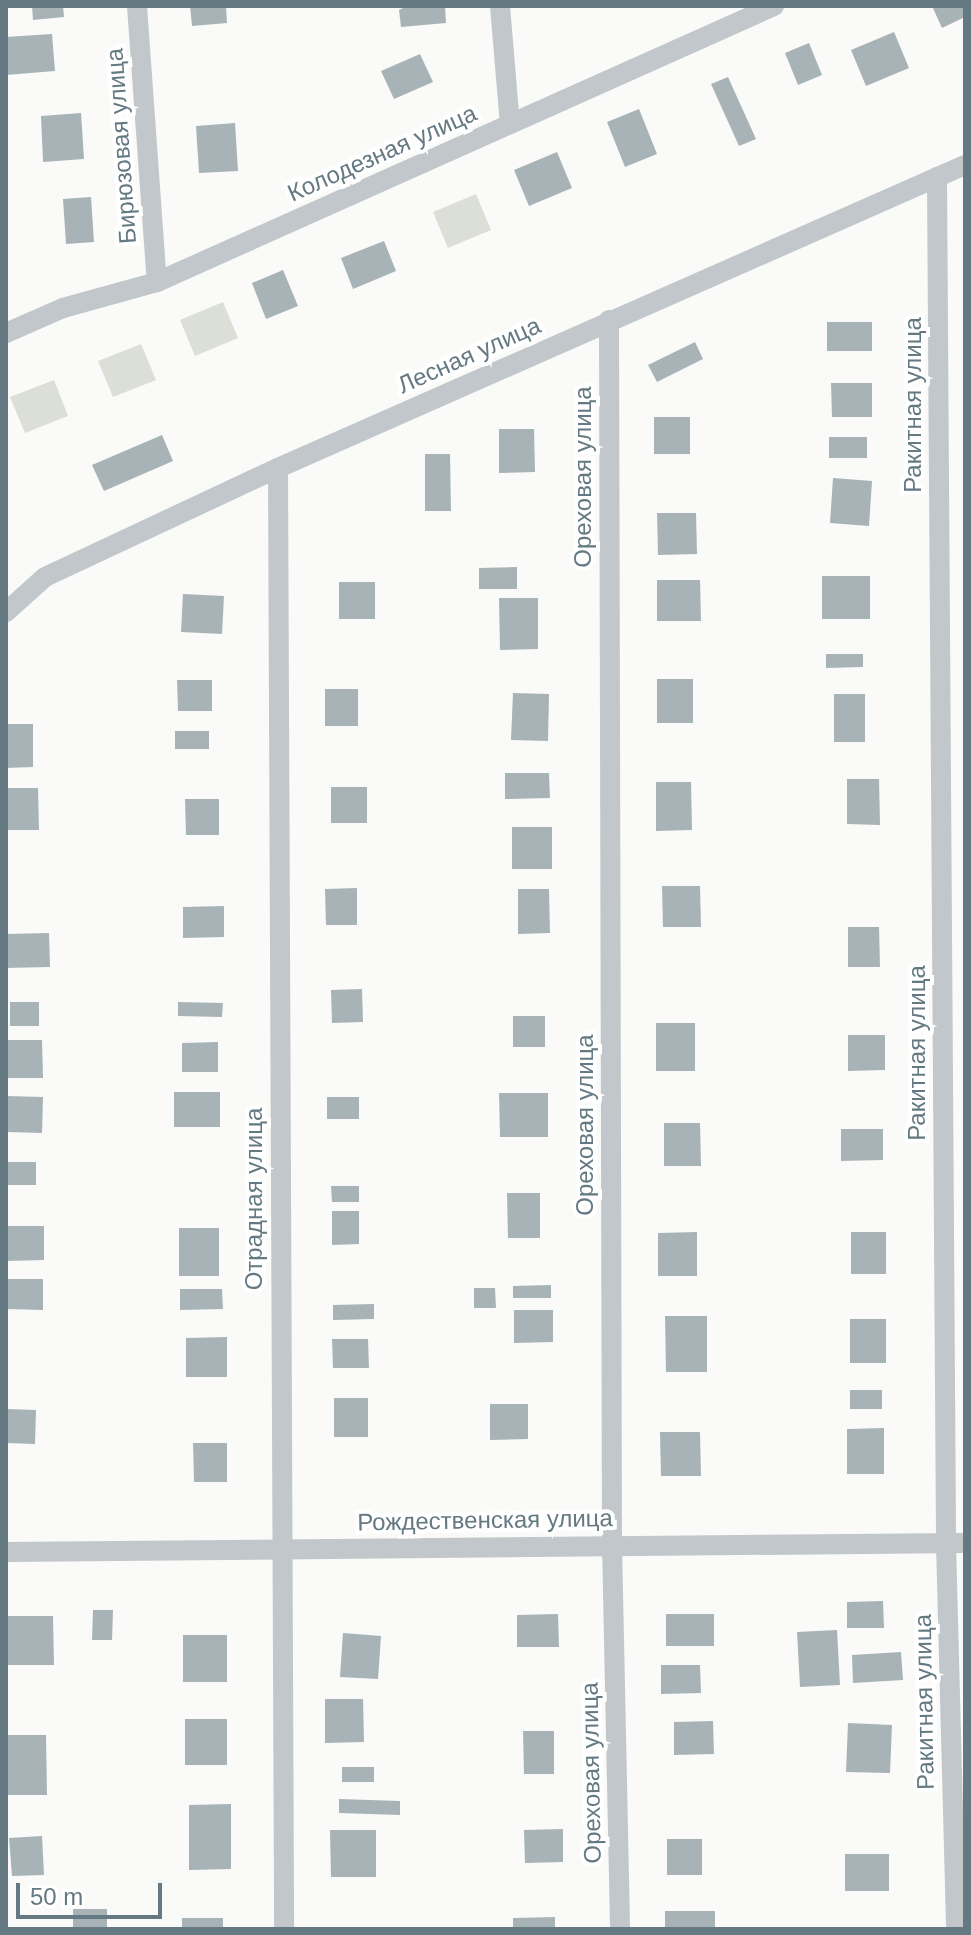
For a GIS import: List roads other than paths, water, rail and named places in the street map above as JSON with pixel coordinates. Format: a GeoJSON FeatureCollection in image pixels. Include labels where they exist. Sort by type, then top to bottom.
{"type":"FeatureCollection","features":[{"type":"Feature","properties":{"kind":"street","name":"Бирюзовая улица"},"geometry":{"type":"LineString","coordinates":[[137,6],[157,282]]}},
{"type":"Feature","properties":{"kind":"street"},"geometry":{"type":"LineString","coordinates":[[500,6],[510,124]]}},
{"type":"Feature","properties":{"kind":"street","name":"Колодезная улица"},"geometry":{"type":"LineString","coordinates":[[6,333],[63,308],[157,282],[774,6]]}},
{"type":"Feature","properties":{"kind":"street","name":"Лесная улица"},"geometry":{"type":"LineString","coordinates":[[6,612],[45,577],[278,468],[965,165]]}},
{"type":"Feature","properties":{"kind":"street","name":"Ракитная улица"},"geometry":{"type":"LineString","coordinates":[[937,177],[956,1543],[956,1929]]}},
{"type":"Feature","properties":{"kind":"street","name":"Ореховая улица"},"geometry":{"type":"LineString","coordinates":[[609,320],[612,1544],[620,1929]]}},
{"type":"Feature","properties":{"kind":"street","name":"Отрадная улица"},"geometry":{"type":"LineString","coordinates":[[278,468],[284,1929]]}},
{"type":"Feature","properties":{"kind":"street","name":"Рождественская улица"},"geometry":{"type":"LineString","coordinates":[[6,1552],[956,1543]]}}]}
